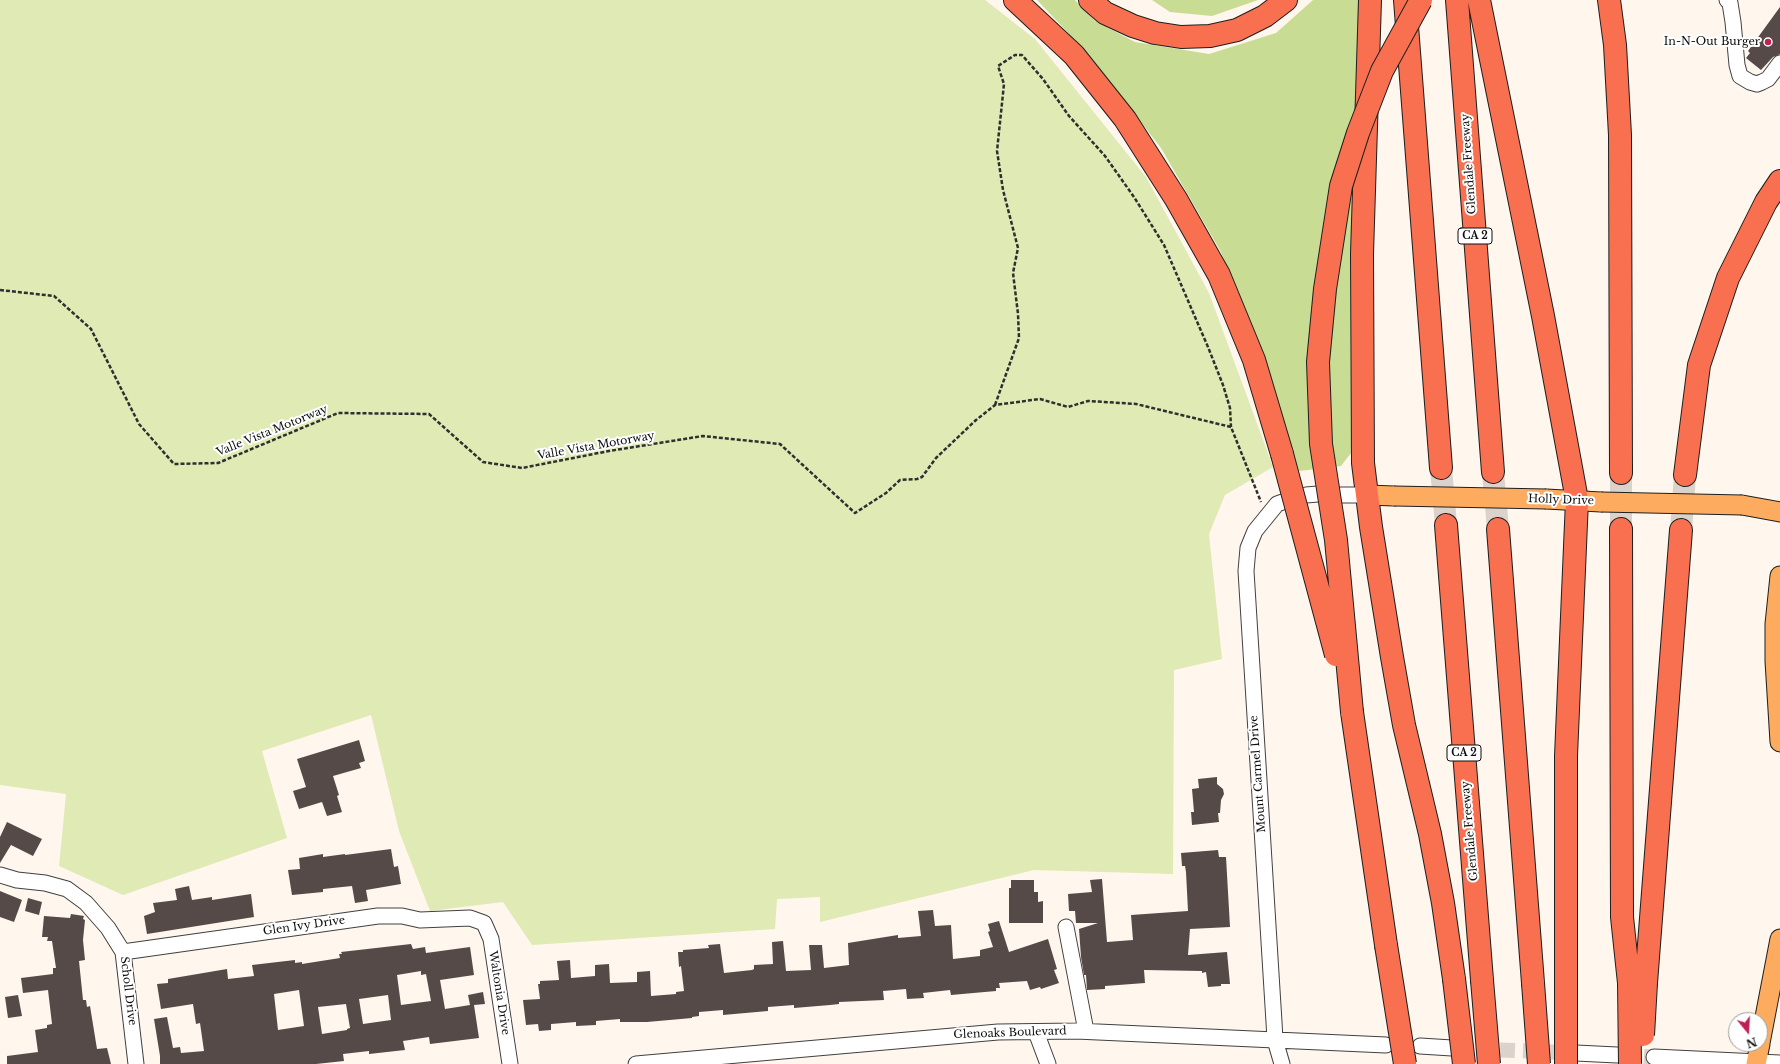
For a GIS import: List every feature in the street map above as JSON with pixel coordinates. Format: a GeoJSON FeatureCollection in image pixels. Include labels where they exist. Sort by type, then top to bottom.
{"type":"FeatureCollection","features":[{"type":"Feature","properties":{"kind":"highway"},"geometry":{"type":"LineString","coordinates":[[1015,0],[1074,55],[1125,119],[1176,199],[1219,275],[1254,360],[1282,454],[1352,712]]}},
{"type":"Feature","properties":{"kind":"highway"},"geometry":{"type":"LineString","coordinates":[[1090,0],[1105,13],[1133,26],[1155,33],[1181,37],[1210,36],[1237,30],[1265,16],[1286,0]]}},
{"type":"Feature","properties":{"kind":"highway"},"geometry":{"type":"LineString","coordinates":[[1370,0],[1362,254],[1363,463],[1404,724],[1430,834],[1443,903],[1454,979],[1458,1056]]}},
{"type":"Feature","properties":{"kind":"highway"},"geometry":{"type":"LineString","coordinates":[[1405,0],[1441,468]]}},
{"type":"Feature","properties":{"kind":"highway"},"geometry":{"type":"LineString","coordinates":[[1405,1064],[1352,712],[1336,540],[1321,444],[1318,362],[1325,289],[1340,186],[1382,71],[1421,0]]}},
{"type":"Feature","properties":{"kind":"highway","name":"Glendale Freeway"},"geometry":{"type":"LineString","coordinates":[[1457,0],[1493,472]]}},
{"type":"Feature","properties":{"kind":"highway"},"geometry":{"type":"LineString","coordinates":[[1479,0],[1541,308],[1577,500],[1566,756],[1566,983],[1571,1059]]}},
{"type":"Feature","properties":{"kind":"highway"},"geometry":{"type":"LineString","coordinates":[[1609,0],[1615,45],[1620,135],[1621,473]]}},
{"type":"Feature","properties":{"kind":"highway"},"geometry":{"type":"LineString","coordinates":[[1685,475],[1699,365],[1728,278],[1766,202],[1780,181]]}},
{"type":"Feature","properties":{"kind":"highway","name":"Glendale Freeway"},"geometry":{"type":"LineString","coordinates":[[1446,525],[1489,1064]]}},
{"type":"Feature","properties":{"kind":"highway"},"geometry":{"type":"LineString","coordinates":[[1498,529],[1539,1064]]}},
{"type":"Feature","properties":{"kind":"highway"},"geometry":{"type":"LineString","coordinates":[[1621,529],[1622,917],[1637,983],[1647,1060]]}},
{"type":"Feature","properties":{"kind":"highway"},"geometry":{"type":"LineString","coordinates":[[1623,1060],[1637,983],[1680,530]]}},
{"type":"Feature","properties":{"kind":"main road","name":"Holly Drive"},"geometry":{"type":"LineString","coordinates":[[1367,495],[1742,505],[1780,512]]}},
{"type":"Feature","properties":{"kind":"main road"},"geometry":{"type":"LineString","coordinates":[[1780,576],[1775,624],[1775,654],[1780,742]]}},
{"type":"Feature","properties":{"kind":"main road"},"geometry":{"type":"LineString","coordinates":[[1758,1053],[1780,939]]}},
{"type":"Feature","properties":{"kind":"street"},"geometry":{"type":"LineString","coordinates":[[1727,0],[1730,3],[1737,65],[1740,76],[1757,84],[1768,79],[1780,63]]}},
{"type":"Feature","properties":{"kind":"street","name":"Holly Drive"},"geometry":{"type":"LineString","coordinates":[[1341,495],[1367,495]]}},
{"type":"Feature","properties":{"kind":"street","name":"Mount Carmel Drive"},"geometry":{"type":"LineString","coordinates":[[1282,1064],[1276,1040],[1246,571],[1248,548],[1255,531],[1278,504],[1288,500]]}},
{"type":"Feature","properties":{"kind":"street","name":"Scholl Drive"},"geometry":{"type":"LineString","coordinates":[[0,875],[17,880],[45,883],[67,889],[86,903],[108,928],[123,952],[136,1064]]}},
{"type":"Feature","properties":{"kind":"street","name":"Glen Ivy Drive"},"geometry":{"type":"LineString","coordinates":[[123,952],[378,916],[402,916],[420,920],[470,918],[484,923]]}},
{"type":"Feature","properties":{"kind":"street","name":"Waltonia Drive"},"geometry":{"type":"LineString","coordinates":[[484,923],[491,939],[510,1064]]}},
{"type":"Feature","properties":{"kind":"street"},"geometry":{"type":"LineString","coordinates":[[1066,927],[1086,1031]]}},
{"type":"Feature","properties":{"kind":"street","name":"Glenoaks Boulevard"},"geometry":{"type":"LineString","coordinates":[[636,1064],[998,1032],[1086,1031],[1386,1045]]}},
{"type":"Feature","properties":{"kind":"street"},"geometry":{"type":"LineString","coordinates":[[1036,1032],[1048,1064]]}},
{"type":"Feature","properties":{"kind":"street"},"geometry":{"type":"LineString","coordinates":[[1420,1046],[1458,1056]]}},
{"type":"Feature","properties":{"kind":"street"},"geometry":{"type":"LineString","coordinates":[[1647,1060],[1758,1053],[1780,1063]]}},
{"type":"Feature","properties":{"kind":"street"},"geometry":{"type":"LineString","coordinates":[[1571,1059],[1623,1060]]}},
{"type":"Feature","properties":{"kind":"path"},"geometry":{"type":"LineString","coordinates":[[1231,426],[1136,404],[1088,401],[1068,407],[1040,399],[996,406],[1019,338],[1018,314],[1013,273],[1018,248],[1003,190],[997,151],[1004,84],[998,66],[1015,55],[1022,55],[1069,116],[1105,156],[1134,197],[1164,245],[1223,385],[1230,408],[1231,426],[1267,516]]}},
{"type":"Feature","properties":{"kind":"path","name":"Valle Vista Motorway"},"geometry":{"type":"LineString","coordinates":[[0,290],[54,296],[91,329],[139,424],[174,464],[218,463],[338,413],[429,414],[483,462],[522,468],[609,451],[703,436],[780,444],[855,513],[886,493],[900,480],[917,479],[922,477],[942,452],[976,420],[996,406]]}},
{"type":"Feature","properties":{"kind":"green space"},"geometry":{"type":"Polygon","coordinates":[[[0,0],[985,0],[1035,39],[1146,177],[1209,293],[1273,467],[1225,495],[1209,534],[1222,659],[1174,670],[1173,874],[1034,870],[820,922],[820,897],[777,899],[775,929],[532,945],[503,902],[430,911],[399,831],[371,715],[262,751],[287,838],[123,895],[59,866],[66,794],[0,785],[0,0]]]}},
{"type":"Feature","properties":{"kind":"green space"},"geometry":{"type":"Polygon","coordinates":[[[1037,0],[1075,0],[1095,21],[1135,42],[1209,54],[1276,33],[1313,0],[1361,0],[1351,453],[1341,466],[1299,471],[1266,366],[1221,252],[1161,148],[1090,56],[1037,0]]]}},
{"type":"Feature","properties":{"kind":"green space"},"geometry":{"type":"Polygon","coordinates":[[[1152,0],[1258,0],[1212,16],[1170,12],[1152,0]]]}},
{"type":"Feature","properties":{"kind":"building","name":"In-N-Out Burger"},"geometry":{"type":"Polygon","coordinates":[[[1780,7],[1780,54],[1773,57],[1761,70],[1746,58],[1750,53],[1748,51],[1780,7]]]}},
{"type":"Feature","properties":{"kind":"building"},"geometry":{"type":"Polygon","coordinates":[[[359,740],[365,761],[359,763],[361,768],[333,776],[339,795],[337,796],[342,812],[327,816],[322,802],[299,809],[293,791],[306,787],[297,759],[359,740]]]}},
{"type":"Feature","properties":{"kind":"building"},"geometry":{"type":"Polygon","coordinates":[[[1217,777],[1217,784],[1223,789],[1224,794],[1221,800],[1220,813],[1218,813],[1219,822],[1192,825],[1191,812],[1194,812],[1192,789],[1199,788],[1198,779],[1217,777]]]}},
{"type":"Feature","properties":{"kind":"building"},"geometry":{"type":"Polygon","coordinates":[[[7,822],[42,839],[33,856],[11,845],[0,863],[0,837],[7,822]]]}},
{"type":"Feature","properties":{"kind":"building"},"geometry":{"type":"Polygon","coordinates":[[[391,849],[394,867],[398,866],[401,884],[366,890],[368,901],[355,903],[352,886],[323,889],[323,892],[292,895],[288,870],[300,869],[299,858],[323,854],[323,857],[391,849]]]}},
{"type":"Feature","properties":{"kind":"building"},"geometry":{"type":"Polygon","coordinates":[[[1218,850],[1219,857],[1226,857],[1230,927],[1190,929],[1188,955],[1227,952],[1230,984],[1221,984],[1221,986],[1208,987],[1206,972],[1202,973],[1202,971],[1144,970],[1145,983],[1105,986],[1105,989],[1087,990],[1086,975],[1084,975],[1081,957],[1079,929],[1098,923],[1076,923],[1075,911],[1069,911],[1068,894],[1092,892],[1090,880],[1102,879],[1107,942],[1133,940],[1131,915],[1188,911],[1186,872],[1185,866],[1182,866],[1181,853],[1218,850]]]}},
{"type":"Feature","properties":{"kind":"building"},"geometry":{"type":"Polygon","coordinates":[[[1011,880],[1034,880],[1034,892],[1038,892],[1038,902],[1043,901],[1043,923],[1009,923],[1009,888],[1011,888],[1011,880]]]}},
{"type":"Feature","properties":{"kind":"building"},"geometry":{"type":"Polygon","coordinates":[[[189,886],[192,900],[212,897],[212,900],[251,894],[254,917],[147,934],[144,916],[155,912],[153,903],[177,900],[175,889],[189,886]]]}},
{"type":"Feature","properties":{"kind":"building"},"geometry":{"type":"Polygon","coordinates":[[[0,891],[22,900],[14,922],[0,917],[0,891]]]}},
{"type":"Feature","properties":{"kind":"building"},"geometry":{"type":"Polygon","coordinates":[[[28,898],[42,902],[39,915],[25,911],[28,898]]]}},
{"type":"Feature","properties":{"kind":"building"},"geometry":{"type":"Polygon","coordinates":[[[933,910],[935,926],[951,925],[953,959],[980,956],[980,950],[993,947],[988,932],[990,931],[988,924],[999,921],[1009,952],[1048,939],[1057,969],[1054,970],[1059,983],[1041,989],[1040,987],[1030,990],[1027,981],[999,983],[1000,988],[996,988],[996,991],[951,995],[950,990],[923,993],[924,998],[907,999],[906,989],[883,991],[884,1000],[839,1002],[839,1004],[794,1008],[794,1005],[768,1007],[768,1011],[723,1015],[723,1010],[699,1012],[699,1016],[692,1018],[647,1022],[620,1022],[620,1019],[596,1021],[596,1025],[576,1026],[576,1022],[551,1024],[551,1030],[539,1031],[538,1024],[526,1025],[523,1000],[540,999],[538,984],[540,984],[540,981],[559,980],[557,961],[570,960],[571,978],[595,976],[595,965],[609,964],[610,983],[637,982],[637,972],[650,971],[651,996],[676,994],[676,992],[684,991],[681,966],[679,967],[678,952],[683,952],[683,950],[709,948],[708,945],[720,944],[724,973],[752,970],[754,969],[754,965],[773,964],[772,942],[783,941],[786,971],[811,970],[809,945],[822,945],[824,968],[849,965],[848,943],[898,935],[898,938],[921,936],[918,911],[933,910]]]}},
{"type":"Feature","properties":{"kind":"building"},"geometry":{"type":"Polygon","coordinates":[[[71,914],[84,916],[83,940],[85,960],[79,961],[83,1000],[86,1000],[87,1007],[90,1006],[97,1049],[107,1048],[111,1064],[7,1064],[7,1056],[38,1052],[35,1030],[47,1028],[47,1025],[52,1024],[48,990],[23,993],[21,978],[53,974],[53,968],[56,968],[52,941],[47,941],[48,937],[42,937],[44,916],[70,918],[71,914]]]}},
{"type":"Feature","properties":{"kind":"building"},"geometry":{"type":"Polygon","coordinates":[[[411,944],[413,949],[425,947],[426,953],[470,947],[474,975],[440,980],[445,1009],[470,1005],[468,995],[483,992],[485,1004],[474,1005],[479,1038],[430,1044],[429,1037],[403,1041],[405,1050],[369,1054],[369,1051],[343,1054],[344,1061],[316,1064],[160,1064],[154,1019],[167,1017],[173,1048],[180,1047],[181,1053],[204,1051],[200,1023],[196,1024],[193,1004],[161,1009],[157,984],[168,983],[168,979],[227,969],[228,979],[254,976],[252,965],[295,960],[295,963],[302,962],[302,964],[340,958],[339,954],[342,954],[341,952],[411,944]],[[421,971],[397,975],[401,1005],[431,1001],[426,974],[421,975],[421,971]],[[299,990],[274,994],[278,1030],[304,1026],[299,990]],[[388,995],[359,999],[363,1024],[391,1020],[388,995]],[[346,1004],[318,1007],[322,1034],[347,1030],[350,1028],[346,1004]]]}},
{"type":"Feature","properties":{"kind":"building"},"geometry":{"type":"Polygon","coordinates":[[[18,995],[22,1016],[8,1018],[5,997],[18,995]]]}},
{"type":"Feature","properties":{"kind":"tunnel"},"geometry":{"type":"LineString","coordinates":[[1441,468],[1446,525]]}},
{"type":"Feature","properties":{"kind":"tunnel"},"geometry":{"type":"LineString","coordinates":[[1493,472],[1498,529]]}},
{"type":"Feature","properties":{"kind":"tunnel"},"geometry":{"type":"LineString","coordinates":[[1621,473],[1621,529]]}},
{"type":"Feature","properties":{"kind":"tunnel"},"geometry":{"type":"LineString","coordinates":[[1681,530],[1685,475]]}},
{"type":"Feature","properties":{"kind":"tunnel"},"geometry":{"type":"LineString","coordinates":[[1454,1048],[1575,1053]]}},
{"type":"Feature","properties":{"kind":"tunnel"},"geometry":{"type":"LineString","coordinates":[[1621,1055],[1654,1057]]}},
{"type":"Feature","properties":{"kind":"place","name":"In-N-Out Burger"},"geometry":{"type":"Point","coordinates":[1768,42]}}]}
